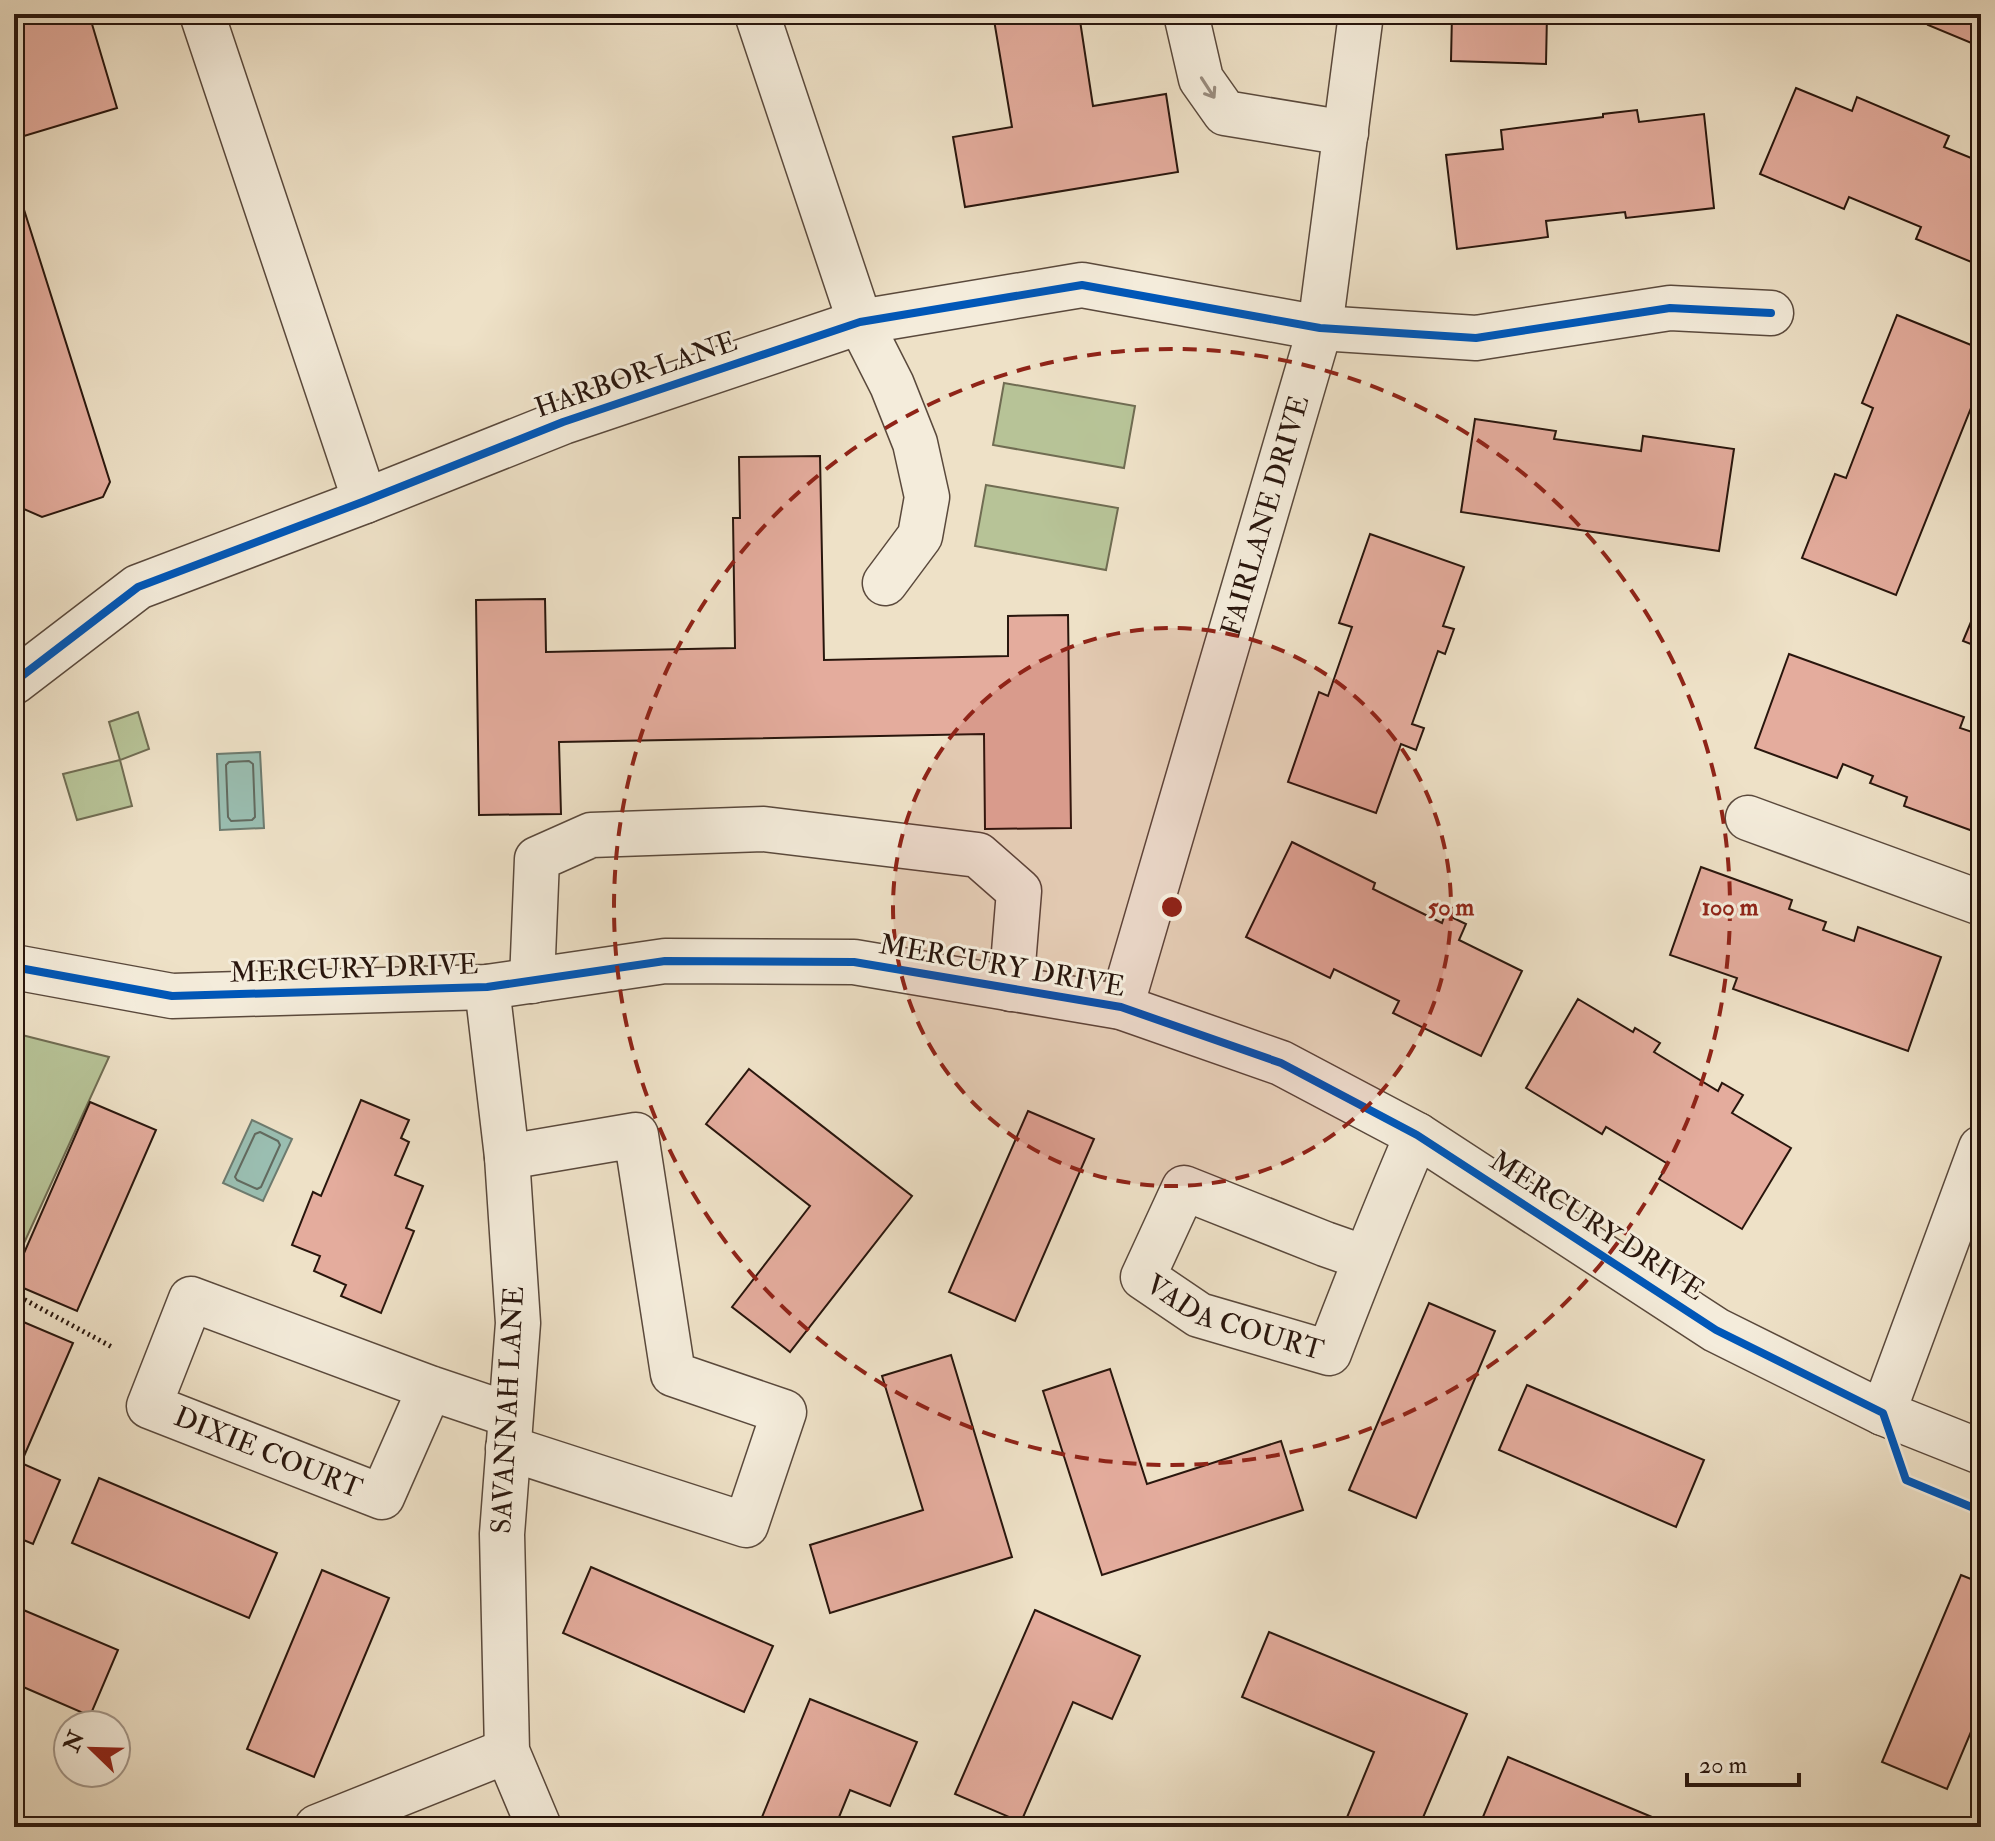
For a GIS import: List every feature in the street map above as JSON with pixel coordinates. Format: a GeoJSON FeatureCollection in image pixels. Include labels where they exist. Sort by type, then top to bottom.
{"type":"FeatureCollection","features":[{"type":"Feature","properties":{"kind":"street"},"geometry":{"type":"LineString","coordinates":[[202,14],[365,501]]}},
{"type":"Feature","properties":{"kind":"street"},"geometry":{"type":"LineString","coordinates":[[757,14],[860,322],[892,385],[915,443],[927,497],[920,536],[885,583]]}},
{"type":"Feature","properties":{"kind":"street"},"geometry":{"type":"LineString","coordinates":[[1186,14],[1201,79],[1225,113],[1346,133]]}},
{"type":"Feature","properties":{"kind":"street","name":"FAIRLANE DRIVE"},"geometry":{"type":"LineString","coordinates":[[1121,1007],[1320,328],[1361,14]]}},
{"type":"Feature","properties":{"kind":"street","name":"HARBOR LANE"},"geometry":{"type":"LineString","coordinates":[[14,682],[138,587],[563,422],[860,322],[1082,285],[1320,328],[1476,338],[1670,308],[1771,313]]}},
{"type":"Feature","properties":{"kind":"street"},"geometry":{"type":"LineString","coordinates":[[1748,818],[1981,903]]}},
{"type":"Feature","properties":{"kind":"street"},"geometry":{"type":"LineString","coordinates":[[532,981],[537,859],[591,835],[764,829],[978,855],[1019,891],[1011,989]]}},
{"type":"Feature","properties":{"kind":"street","name":"MERCURY DRIVE"},"geometry":{"type":"LineString","coordinates":[[14,967],[172,996],[487,987],[665,961],[854,962],[1121,1007],[1281,1063],[1417,1135],[1716,1330],[1883,1413],[1981,1452]]}},
{"type":"Feature","properties":{"kind":"street","name":"SAVANNAH LANE"},"geometry":{"type":"LineString","coordinates":[[487,987],[507,1157],[518,1323],[502,1534],[507,1751],[539,1827]]}},
{"type":"Feature","properties":{"kind":"street"},"geometry":{"type":"LineString","coordinates":[[430,1388],[509,1432],[746,1525],[784,1412],[673,1374],[636,1135],[507,1157]]}},
{"type":"Feature","properties":{"kind":"street","name":"VADA COURT"},"geometry":{"type":"LineString","coordinates":[[1365,1258],[1184,1188],[1143,1277],[1199,1315],[1329,1353],[1417,1135]]}},
{"type":"Feature","properties":{"kind":"street"},"geometry":{"type":"LineString","coordinates":[[1883,1413],[1981,1148]]}},
{"type":"Feature","properties":{"kind":"street","name":"DIXIE COURT"},"geometry":{"type":"LineString","coordinates":[[191,1299],[430,1388],[382,1497],[149,1406],[191,1299]]}},
{"type":"Feature","properties":{"kind":"street"},"geometry":{"type":"LineString","coordinates":[[317,1827],[507,1751]]}},
{"type":"Feature","properties":{"kind":"path"},"geometry":{"type":"LineString","coordinates":[[14,1294],[112,1347]]}},
{"type":"Feature","properties":{"kind":"green space"},"geometry":{"type":"Polygon","coordinates":[[[1004,383],[1135,406],[1124,468],[993,445],[1004,383]]]}},
{"type":"Feature","properties":{"kind":"green space"},"geometry":{"type":"Polygon","coordinates":[[[986,485],[1118,508],[1106,570],[975,546],[986,485]]]}},
{"type":"Feature","properties":{"kind":"green space"},"geometry":{"type":"Polygon","coordinates":[[[138,712],[149,749],[120,760],[109,722],[138,712]]]}},
{"type":"Feature","properties":{"kind":"green space"},"geometry":{"type":"Polygon","coordinates":[[[120,760],[132,806],[77,820],[63,774],[120,760]]]}},
{"type":"Feature","properties":{"kind":"green space"},"geometry":{"type":"Polygon","coordinates":[[[14,1033],[109,1057],[14,1265],[14,1033]]]}},
{"type":"Feature","properties":{"kind":"water"},"geometry":{"type":"Polygon","coordinates":[[[260,752],[264,828],[220,830],[217,754],[260,752]]]}},
{"type":"Feature","properties":{"kind":"water"},"geometry":{"type":"Polygon","coordinates":[[[252,1120],[292,1139],[263,1201],[223,1183],[252,1120]]]}},
{"type":"Feature","properties":{"kind":"building"},"geometry":{"type":"Polygon","coordinates":[[[14,14],[89,14],[117,108],[24,136],[14,101],[14,14]]]}},
{"type":"Feature","properties":{"kind":"building"},"geometry":{"type":"Polygon","coordinates":[[[993,14],[1079,14],[1093,106],[1166,94],[1178,172],[965,207],[953,137],[1012,127],[993,14]]]}},
{"type":"Feature","properties":{"kind":"building"},"geometry":{"type":"Polygon","coordinates":[[[1452,14],[1547,14],[1546,64],[1451,61],[1452,14]]]}},
{"type":"Feature","properties":{"kind":"building"},"geometry":{"type":"Polygon","coordinates":[[[1932,14],[1981,14],[1981,47],[1928,25],[1932,14]]]}},
{"type":"Feature","properties":{"kind":"building"},"geometry":{"type":"Polygon","coordinates":[[[1796,88],[1852,111],[1857,97],[1949,136],[1944,147],[1981,162],[1981,266],[1916,239],[1921,227],[1849,197],[1844,209],[1760,174],[1796,88]]]}},
{"type":"Feature","properties":{"kind":"building"},"geometry":{"type":"Polygon","coordinates":[[[1637,110],[1639,122],[1704,114],[1714,208],[1626,218],[1625,212],[1546,221],[1548,237],[1457,249],[1446,155],[1503,149],[1501,130],[1637,110]]]}},
{"type":"Feature","properties":{"kind":"building"},"geometry":{"type":"Polygon","coordinates":[[[14,178],[110,482],[103,497],[42,517],[17,506],[14,497],[14,178]]]}},
{"type":"Feature","properties":{"kind":"building"},"geometry":{"type":"Polygon","coordinates":[[[1897,315],[1981,349],[1981,383],[1896,595],[1802,558],[1835,474],[1846,478],[1873,408],[1862,403],[1897,315]]]}},
{"type":"Feature","properties":{"kind":"building"},"geometry":{"type":"Polygon","coordinates":[[[1475,419],[1556,431],[1554,439],[1641,451],[1643,436],[1734,449],[1719,551],[1461,512],[1475,419]]]}},
{"type":"Feature","properties":{"kind":"building"},"geometry":{"type":"Polygon","coordinates":[[[820,456],[824,660],[1008,656],[1008,616],[1068,615],[1071,828],[985,829],[984,734],[559,742],[561,814],[479,815],[476,600],[545,599],[546,652],[735,648],[733,518],[740,518],[739,457],[820,456]]]}},
{"type":"Feature","properties":{"kind":"building"},"geometry":{"type":"Polygon","coordinates":[[[1370,534],[1464,567],[1443,626],[1454,629],[1445,654],[1438,651],[1412,724],[1424,728],[1416,750],[1401,744],[1376,813],[1288,782],[1319,692],[1328,696],[1352,627],[1339,623],[1370,534]]]}},
{"type":"Feature","properties":{"kind":"building"},"geometry":{"type":"Polygon","coordinates":[[[1981,598],[1981,648],[1963,641],[1981,598]]]}},
{"type":"Feature","properties":{"kind":"building"},"geometry":{"type":"Polygon","coordinates":[[[1789,654],[1964,717],[1960,728],[1981,735],[1981,834],[1904,806],[1907,797],[1870,783],[1873,776],[1843,764],[1837,778],[1755,748],[1789,654]]]}},
{"type":"Feature","properties":{"kind":"building"},"geometry":{"type":"Polygon","coordinates":[[[1292,842],[1375,883],[1373,889],[1442,923],[1445,914],[1466,924],[1459,940],[1522,971],[1481,1056],[1393,1013],[1399,1001],[1334,969],[1330,978],[1246,937],[1292,842]]]}},
{"type":"Feature","properties":{"kind":"building"},"geometry":{"type":"Polygon","coordinates":[[[1701,867],[1792,900],[1789,909],[1826,922],[1823,930],[1854,941],[1858,927],[1941,957],[1908,1051],[1733,989],[1737,978],[1670,955],[1701,867]]]}},
{"type":"Feature","properties":{"kind":"building"},"geometry":{"type":"Polygon","coordinates":[[[1578,999],[1633,1032],[1635,1028],[1660,1043],[1654,1052],[1718,1091],[1722,1083],[1743,1095],[1732,1113],[1791,1148],[1742,1229],[1659,1179],[1668,1164],[1606,1127],[1602,1134],[1526,1088],[1578,999]]]}},
{"type":"Feature","properties":{"kind":"building"},"geometry":{"type":"Polygon","coordinates":[[[749,1069],[912,1196],[790,1352],[732,1307],[810,1206],[706,1124],[749,1069]]]}},
{"type":"Feature","properties":{"kind":"building"},"geometry":{"type":"Polygon","coordinates":[[[361,1100],[409,1120],[401,1138],[409,1142],[395,1175],[423,1186],[406,1228],[414,1231],[381,1313],[341,1296],[346,1285],[314,1271],[320,1256],[292,1245],[313,1192],[321,1196],[361,1100]]]}},
{"type":"Feature","properties":{"kind":"building"},"geometry":{"type":"Polygon","coordinates":[[[90,1102],[156,1130],[77,1311],[14,1284],[14,1276],[90,1102]]]}},
{"type":"Feature","properties":{"kind":"building"},"geometry":{"type":"Polygon","coordinates":[[[1028,1111],[1094,1139],[1015,1321],[949,1292],[1028,1111]]]}},
{"type":"Feature","properties":{"kind":"building"},"geometry":{"type":"Polygon","coordinates":[[[1429,1303],[1495,1331],[1416,1518],[1349,1490],[1429,1303]]]}},
{"type":"Feature","properties":{"kind":"building"},"geometry":{"type":"Polygon","coordinates":[[[14,1318],[73,1343],[21,1463],[60,1480],[33,1544],[14,1536],[14,1318]]]}},
{"type":"Feature","properties":{"kind":"building"},"geometry":{"type":"Polygon","coordinates":[[[951,1355],[1012,1557],[830,1613],[810,1545],[923,1510],[882,1376],[951,1355]]]}},
{"type":"Feature","properties":{"kind":"building"},"geometry":{"type":"Polygon","coordinates":[[[1110,1369],[1147,1484],[1281,1441],[1303,1510],[1102,1575],[1043,1391],[1110,1369]]]}},
{"type":"Feature","properties":{"kind":"building"},"geometry":{"type":"Polygon","coordinates":[[[1527,1385],[1704,1460],[1676,1527],[1499,1450],[1527,1385]]]}},
{"type":"Feature","properties":{"kind":"building"},"geometry":{"type":"Polygon","coordinates":[[[99,1478],[277,1553],[249,1618],[72,1543],[99,1478]]]}},
{"type":"Feature","properties":{"kind":"building"},"geometry":{"type":"Polygon","coordinates":[[[591,1567],[773,1646],[744,1712],[563,1633],[591,1567]]]}},
{"type":"Feature","properties":{"kind":"building"},"geometry":{"type":"Polygon","coordinates":[[[322,1570],[389,1598],[314,1777],[247,1749],[322,1570]]]}},
{"type":"Feature","properties":{"kind":"building"},"geometry":{"type":"Polygon","coordinates":[[[1961,1575],[1981,1583],[1981,1708],[1947,1789],[1882,1762],[1961,1575]]]}},
{"type":"Feature","properties":{"kind":"building"},"geometry":{"type":"Polygon","coordinates":[[[14,1606],[118,1650],[93,1709],[74,1709],[14,1683],[14,1606]]]}},
{"type":"Feature","properties":{"kind":"building"},"geometry":{"type":"Polygon","coordinates":[[[1035,1610],[1140,1656],[1112,1719],[1073,1702],[1021,1822],[955,1794],[1035,1610]]]}},
{"type":"Feature","properties":{"kind":"building"},"geometry":{"type":"Polygon","coordinates":[[[1269,1632],[1467,1714],[1419,1827],[1343,1827],[1374,1752],[1242,1697],[1269,1632]]]}},
{"type":"Feature","properties":{"kind":"building"},"geometry":{"type":"Polygon","coordinates":[[[810,1699],[917,1742],[890,1806],[850,1790],[835,1827],[758,1827],[810,1699]]]}},
{"type":"Feature","properties":{"kind":"building"},"geometry":{"type":"Polygon","coordinates":[[[1508,1757],[1676,1827],[1486,1827],[1480,1824],[1508,1757]]]}},
{"type":"Feature","properties":{"kind":"cycle path"},"geometry":{"type":"LineString","coordinates":[[14,682],[138,587],[563,422],[860,322],[1082,285],[1320,328],[1476,338],[1670,308],[1771,313]]}},
{"type":"Feature","properties":{"kind":"cycle path"},"geometry":{"type":"LineString","coordinates":[[14,967],[172,996],[487,987],[665,961],[854,962],[1121,1007],[1281,1063],[1417,1135],[1716,1330],[1883,1413],[1906,1480],[1981,1511]]}}]}
